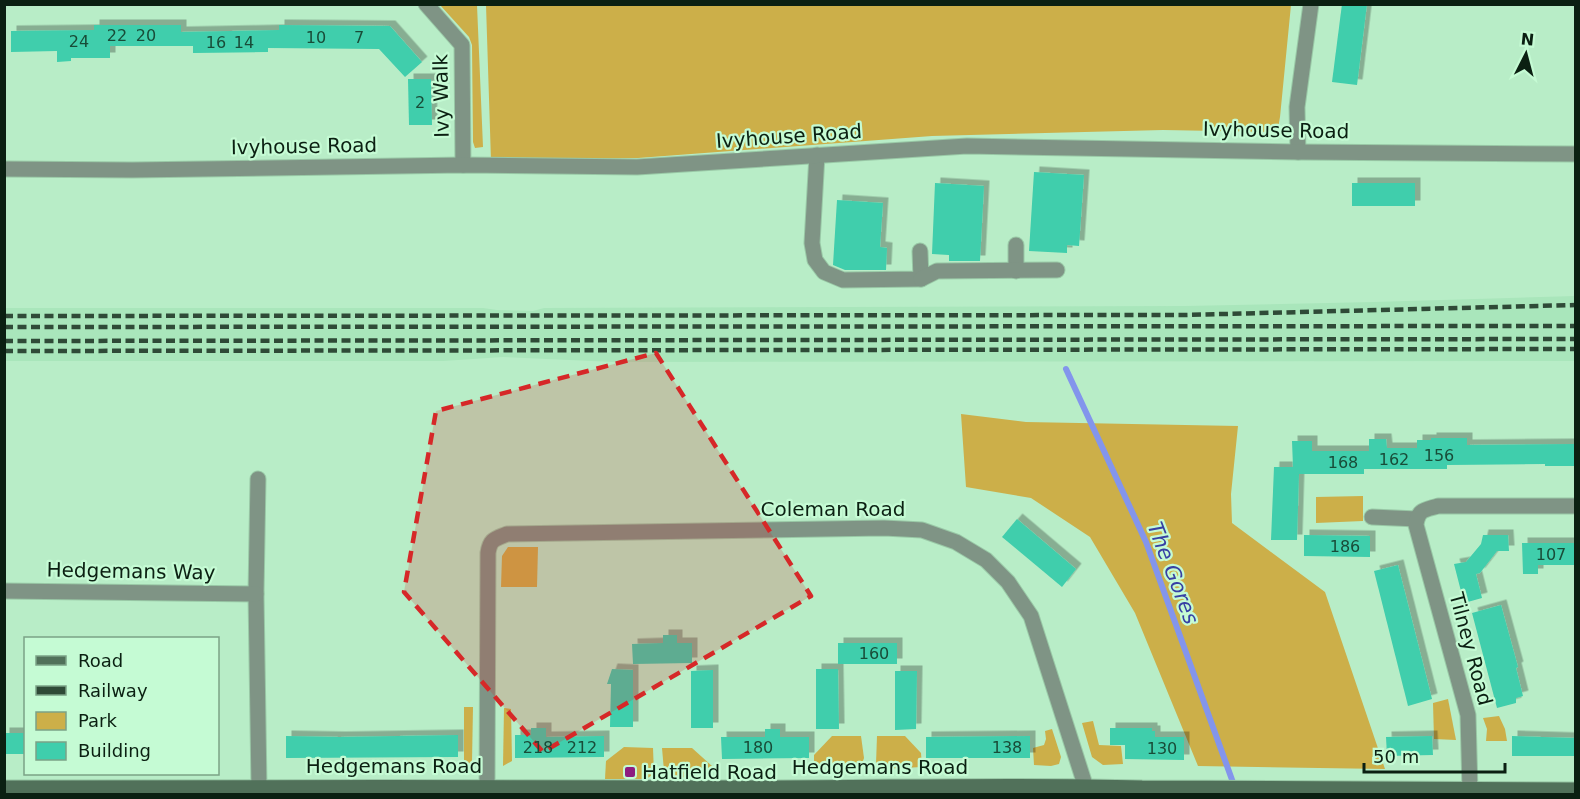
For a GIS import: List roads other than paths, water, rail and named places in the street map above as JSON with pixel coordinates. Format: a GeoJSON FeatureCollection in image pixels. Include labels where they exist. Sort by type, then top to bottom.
{"type":"FeatureCollection","features":[{"type":"Feature","properties":{"kind":"street","name":"Ivy Walk"},"geometry":{"type":"LineString","coordinates":[[426,4],[462,45],[464,165]]}},
{"type":"Feature","properties":{"kind":"street"},"geometry":{"type":"LineString","coordinates":[[1298,152],[1297,107],[1311,4]]}},
{"type":"Feature","properties":{"kind":"street","name":"Ivyhouse Road"},"geometry":{"type":"LineString","coordinates":[[4,169],[132,170],[464,165],[638,167],[967,146],[1575,154]]}},
{"type":"Feature","properties":{"kind":"street"},"geometry":{"type":"LineString","coordinates":[[817,155],[812,243],[815,260],[824,272],[843,280],[921,279],[937,271],[1057,270]]}},
{"type":"Feature","properties":{"kind":"street"},"geometry":{"type":"LineString","coordinates":[[1016,245],[1016,270]]}},
{"type":"Feature","properties":{"kind":"street"},"geometry":{"type":"LineString","coordinates":[[920,251],[921,279]]}},
{"type":"Feature","properties":{"kind":"street"},"geometry":{"type":"LineString","coordinates":[[258,479],[256,594],[260,787]]}},
{"type":"Feature","properties":{"kind":"street"},"geometry":{"type":"LineString","coordinates":[[1372,517],[1417,519],[1423,510],[1438,506],[1575,506]]}},
{"type":"Feature","properties":{"kind":"street","name":"Tilney Road"},"geometry":{"type":"LineString","coordinates":[[1417,519],[1416,525],[1468,715],[1470,791]]}},
{"type":"Feature","properties":{"kind":"street","name":"Coleman Road"},"geometry":{"type":"LineString","coordinates":[[487,791],[488,553],[490,544],[496,538],[507,534],[884,528],[922,530],[956,542],[986,560],[1008,582],[1031,616],[1086,790]]}},
{"type":"Feature","properties":{"kind":"street","name":"Hedgemans Way"},"geometry":{"type":"LineString","coordinates":[[4,591],[256,594]]}},
{"type":"Feature","properties":{"kind":"street","name":"Hedgemans Road"},"geometry":{"type":"LineString","coordinates":[[4,788],[260,787],[282,791],[868,788],[1575,790]]}},
{"type":"Feature","properties":{"kind":"waterway","name":"The Gores"},"geometry":{"type":"LineString","coordinates":[[1066,369],[1146,542],[1235,788]]}},
{"type":"Feature","properties":{"kind":"railway"},"geometry":{"type":"LineString","coordinates":[[4,316],[1184,315],[1576,305]]}},
{"type":"Feature","properties":{"kind":"railway"},"geometry":{"type":"LineString","coordinates":[[4,327],[1576,326]]}},
{"type":"Feature","properties":{"kind":"railway"},"geometry":{"type":"LineString","coordinates":[[4,341],[1576,339]]}},
{"type":"Feature","properties":{"kind":"railway"},"geometry":{"type":"LineString","coordinates":[[4,351],[1576,349]]}},
{"type":"Feature","properties":{"kind":"place","name":"Hatfield Road"},"geometry":{"type":"Point","coordinates":[630,772]}}]}
